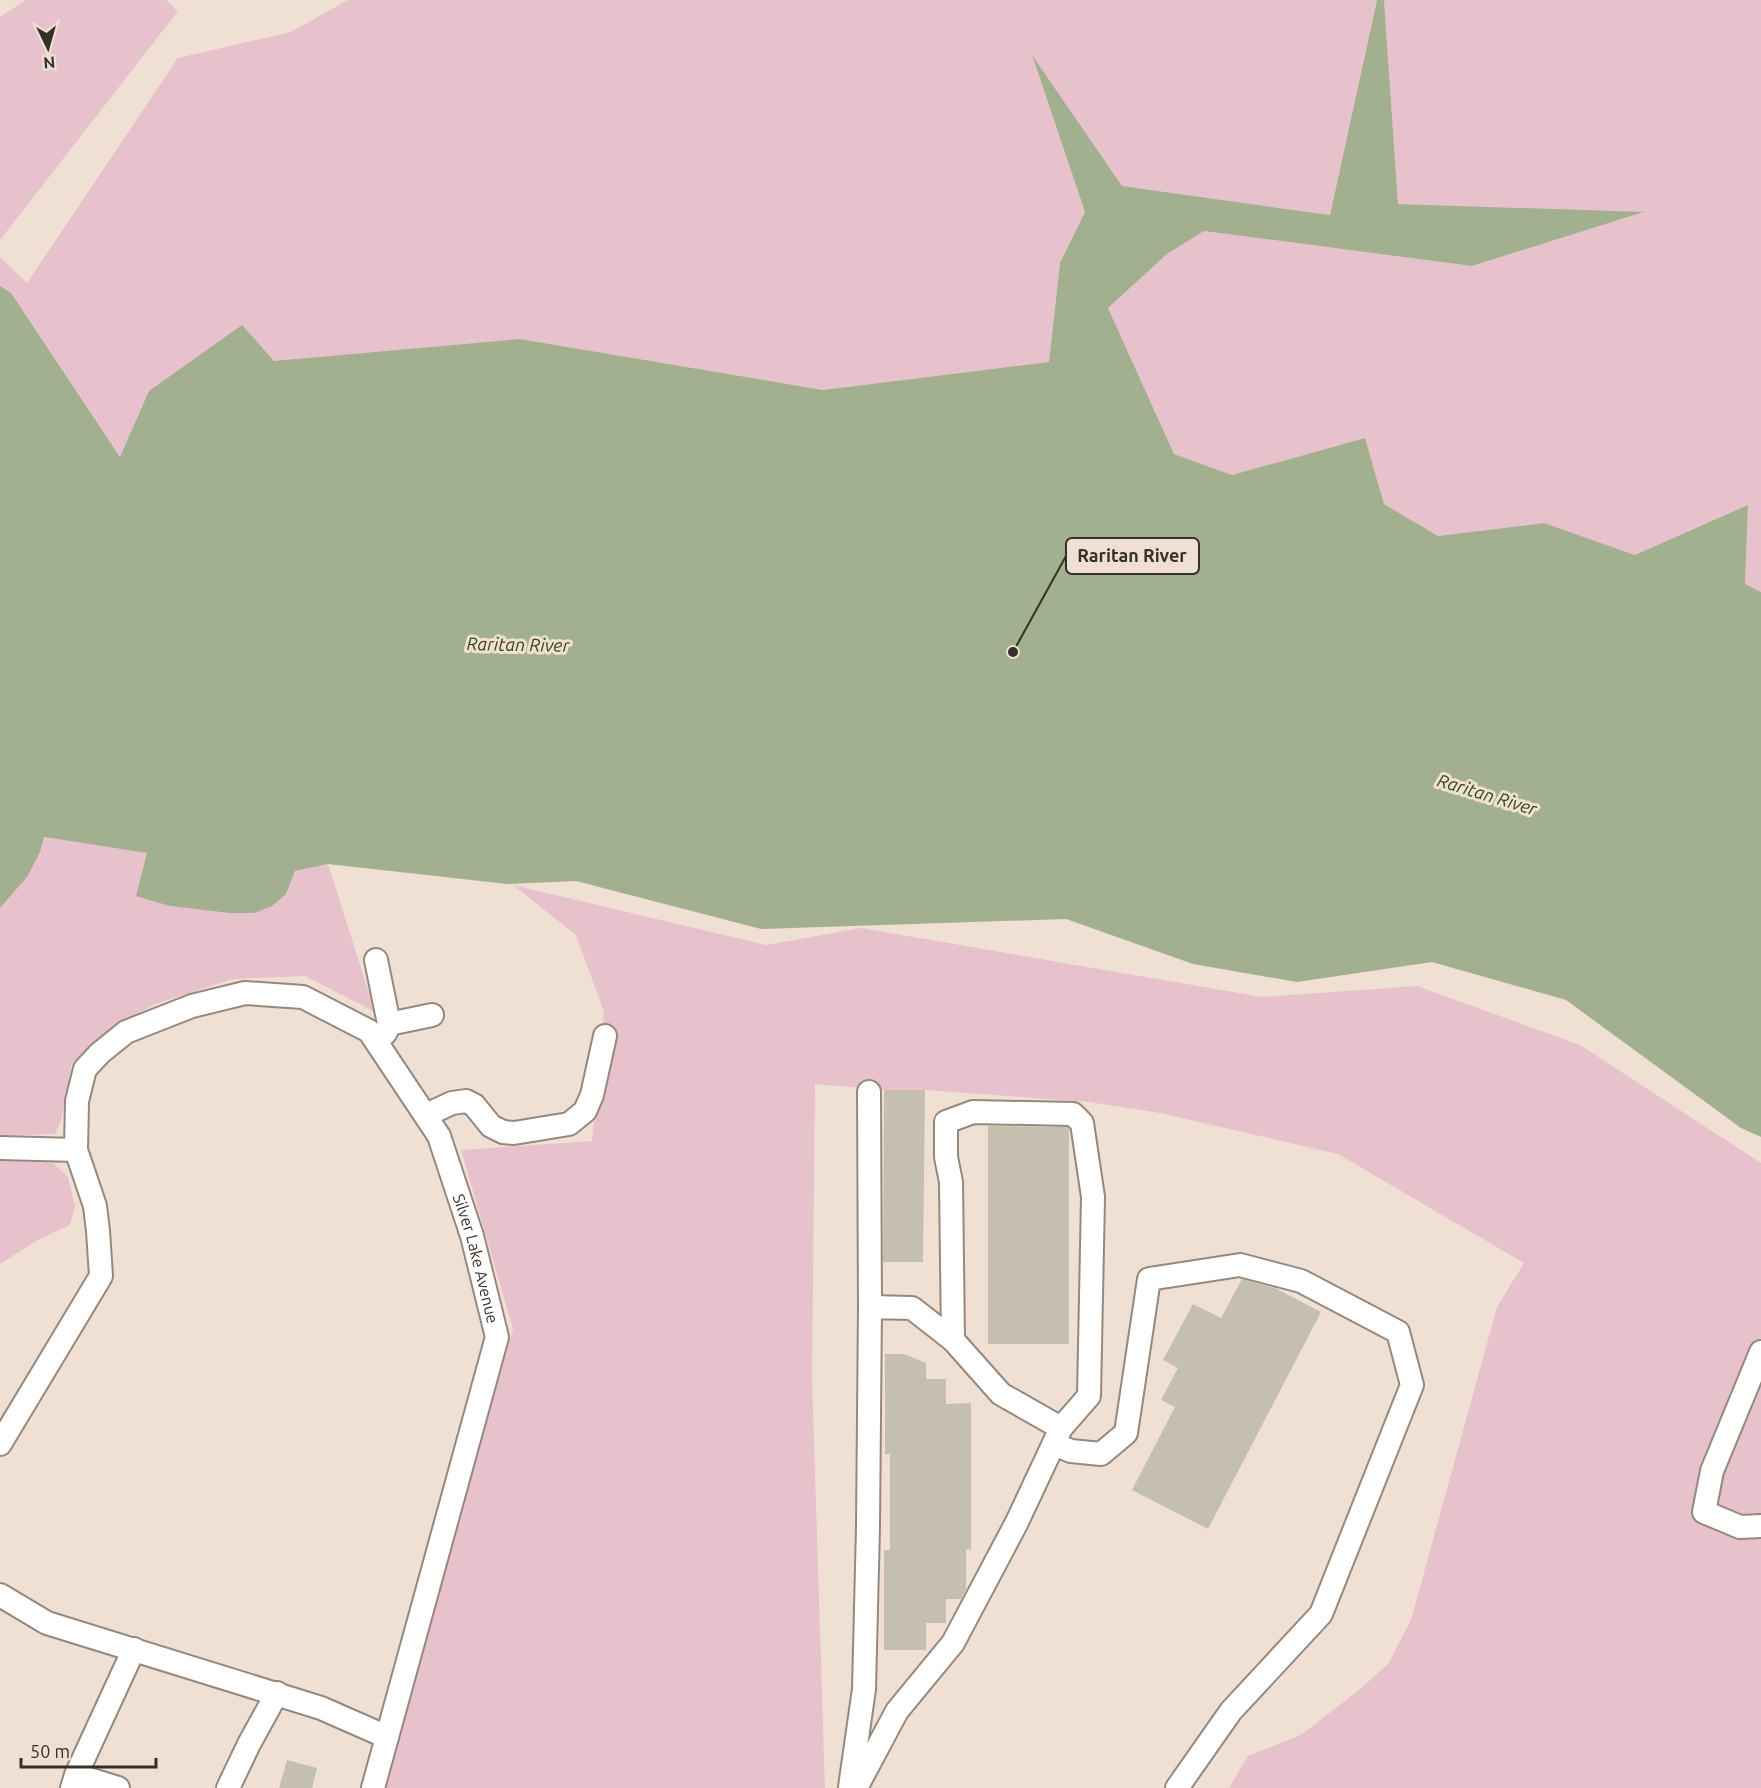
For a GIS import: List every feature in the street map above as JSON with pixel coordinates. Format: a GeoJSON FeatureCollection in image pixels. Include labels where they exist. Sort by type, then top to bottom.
{"type":"FeatureCollection","features":[{"type":"Feature","properties":{"kind":"street"},"geometry":{"type":"LineString","coordinates":[[376,960],[383,1033],[432,1015]]}},
{"type":"Feature","properties":{"kind":"street","name":"Silver Lake Avenue"},"geometry":{"type":"LineString","coordinates":[[0,1444],[101,1275],[95,1206],[76,1150],[77,1101],[85,1069],[100,1053],[126,1032],[192,1006],[245,993],[303,997],[369,1030],[383,1033],[426,1115],[440,1136],[472,1236],[497,1337],[373,1788]]}},
{"type":"Feature","properties":{"kind":"street"},"geometry":{"type":"LineString","coordinates":[[426,1115],[452,1103],[466,1101],[474,1105],[491,1126],[503,1132],[514,1133],[569,1124],[585,1111],[592,1095],[605,1036]]}},
{"type":"Feature","properties":{"kind":"street"},"geometry":{"type":"LineString","coordinates":[[850,1788],[864,1689],[870,1307],[869,1092]]}},
{"type":"Feature","properties":{"kind":"street"},"geometry":{"type":"LineString","coordinates":[[856,1788],[897,1711],[953,1643],[1017,1522],[1058,1436],[1089,1396],[1092,1197],[1082,1124],[1073,1114],[973,1112],[946,1122],[946,1157],[951,1182],[953,1340]]}},
{"type":"Feature","properties":{"kind":"street"},"geometry":{"type":"LineString","coordinates":[[0,1148],[76,1150]]}},
{"type":"Feature","properties":{"kind":"street"},"geometry":{"type":"LineString","coordinates":[[870,1307],[912,1308],[953,1340],[1001,1394],[1058,1436],[1071,1451],[1101,1454],[1126,1433],[1149,1279],[1240,1265],[1301,1281],[1398,1332],[1412,1385],[1321,1614],[1231,1711],[1177,1788]]}},
{"type":"Feature","properties":{"kind":"street"},"geometry":{"type":"LineString","coordinates":[[1750,1526],[1704,1512],[1712,1471],[1761,1352]]}},
{"type":"Feature","properties":{"kind":"street"},"geometry":{"type":"LineString","coordinates":[[0,1595],[47,1623],[277,1693],[321,1708],[387,1737]]}},
{"type":"Feature","properties":{"kind":"street"},"geometry":{"type":"LineString","coordinates":[[118,1788],[74,1782],[134,1649]]}},
{"type":"Feature","properties":{"kind":"street"},"geometry":{"type":"LineString","coordinates":[[228,1788],[277,1693]]}},
{"type":"Feature","properties":{"kind":"shaded area"},"geometry":{"type":"Polygon","coordinates":[[[26,0],[166,0],[178,11],[0,240],[0,17],[26,0]]]}},
{"type":"Feature","properties":{"kind":"shaded area"},"geometry":{"type":"Polygon","coordinates":[[[348,0],[1377,0],[1330,215],[1121,186],[1033,58],[1085,212],[1060,263],[1049,362],[823,390],[520,339],[121,458],[11,293],[0,286],[0,257],[27,283],[178,58],[291,32],[348,0]]]}},
{"type":"Feature","properties":{"kind":"shaded area"},"geometry":{"type":"Polygon","coordinates":[[[1384,0],[1761,0],[1761,592],[1745,584],[1748,506],[1635,555],[1544,523],[1438,536],[1384,504],[1365,438],[1232,475],[1174,454],[1108,308],[1167,254],[1204,231],[1472,266],[1642,213],[1398,204],[1384,0]]]}},
{"type":"Feature","properties":{"kind":"shaded area"},"geometry":{"type":"Polygon","coordinates":[[[44,837],[148,853],[170,906],[229,913],[254,913],[286,894],[295,871],[328,864],[375,1012],[305,976],[233,979],[155,1004],[99,1037],[72,1063],[61,1120],[55,1134],[0,1136],[0,908],[26,875],[44,837]]]}},
{"type":"Feature","properties":{"kind":"shaded area"},"geometry":{"type":"Polygon","coordinates":[[[513,885],[766,945],[861,928],[1262,997],[1417,986],[1580,1045],[1761,1163],[1761,1788],[1229,1788],[1248,1756],[1301,1735],[1359,1690],[1388,1664],[1411,1620],[1497,1307],[1524,1263],[1338,1154],[1160,1113],[1089,1102],[815,1084],[812,1379],[825,1788],[379,1788],[513,1329],[461,1150],[592,1141],[604,1012],[576,935],[513,885]]]}},
{"type":"Feature","properties":{"kind":"shaded area"},"geometry":{"type":"Polygon","coordinates":[[[0,1160],[53,1163],[68,1177],[75,1206],[70,1225],[36,1241],[0,1264],[0,1160]]]}},
{"type":"Feature","properties":{"kind":"water"},"geometry":{"type":"Polygon","coordinates":[[[1377,0],[1384,0],[1398,204],[1644,212],[1472,266],[1204,231],[1167,254],[1108,308],[1174,454],[1232,475],[1365,438],[1384,504],[1438,536],[1544,523],[1635,555],[1748,505],[1745,584],[1761,592],[1761,1137],[1741,1128],[1566,1000],[1432,962],[1297,982],[1193,964],[1066,919],[761,929],[576,881],[507,884],[328,864],[295,871],[286,894],[272,906],[254,913],[229,913],[170,906],[136,896],[147,853],[44,837],[40,852],[27,877],[0,908],[0,286],[11,293],[120,457],[149,391],[242,325],[274,361],[520,339],[823,390],[1049,362],[1060,263],[1085,212],[1032,55],[1122,186],[1330,215],[1377,0]]]}},
{"type":"Feature","properties":{"kind":"building"},"geometry":{"type":"Polygon","coordinates":[[[884,1090],[925,1090],[923,1262],[883,1262],[884,1090]]]}},
{"type":"Feature","properties":{"kind":"building"},"geometry":{"type":"Polygon","coordinates":[[[988,1126],[1067,1127],[1069,1129],[1069,1344],[988,1344],[988,1126]]]}},
{"type":"Feature","properties":{"kind":"building"},"geometry":{"type":"Polygon","coordinates":[[[1242,1279],[1275,1288],[1321,1312],[1208,1529],[1132,1490],[1175,1407],[1161,1400],[1178,1368],[1163,1360],[1193,1304],[1221,1318],[1242,1279]]]}},
{"type":"Feature","properties":{"kind":"building"},"geometry":{"type":"Polygon","coordinates":[[[885,1354],[904,1354],[926,1363],[926,1379],[946,1379],[946,1404],[971,1403],[971,1550],[966,1549],[966,1589],[961,1599],[946,1599],[946,1623],[926,1623],[926,1650],[884,1650],[884,1550],[890,1550],[890,1454],[885,1454],[885,1354]]]}},
{"type":"Feature","properties":{"kind":"building"},"geometry":{"type":"Polygon","coordinates":[[[287,1760],[317,1768],[312,1788],[279,1788],[287,1760]]]}},
{"type":"Feature","properties":{"kind":"place","name":"Raritan River"},"geometry":{"type":"Point","coordinates":[1013,652]}}]}
